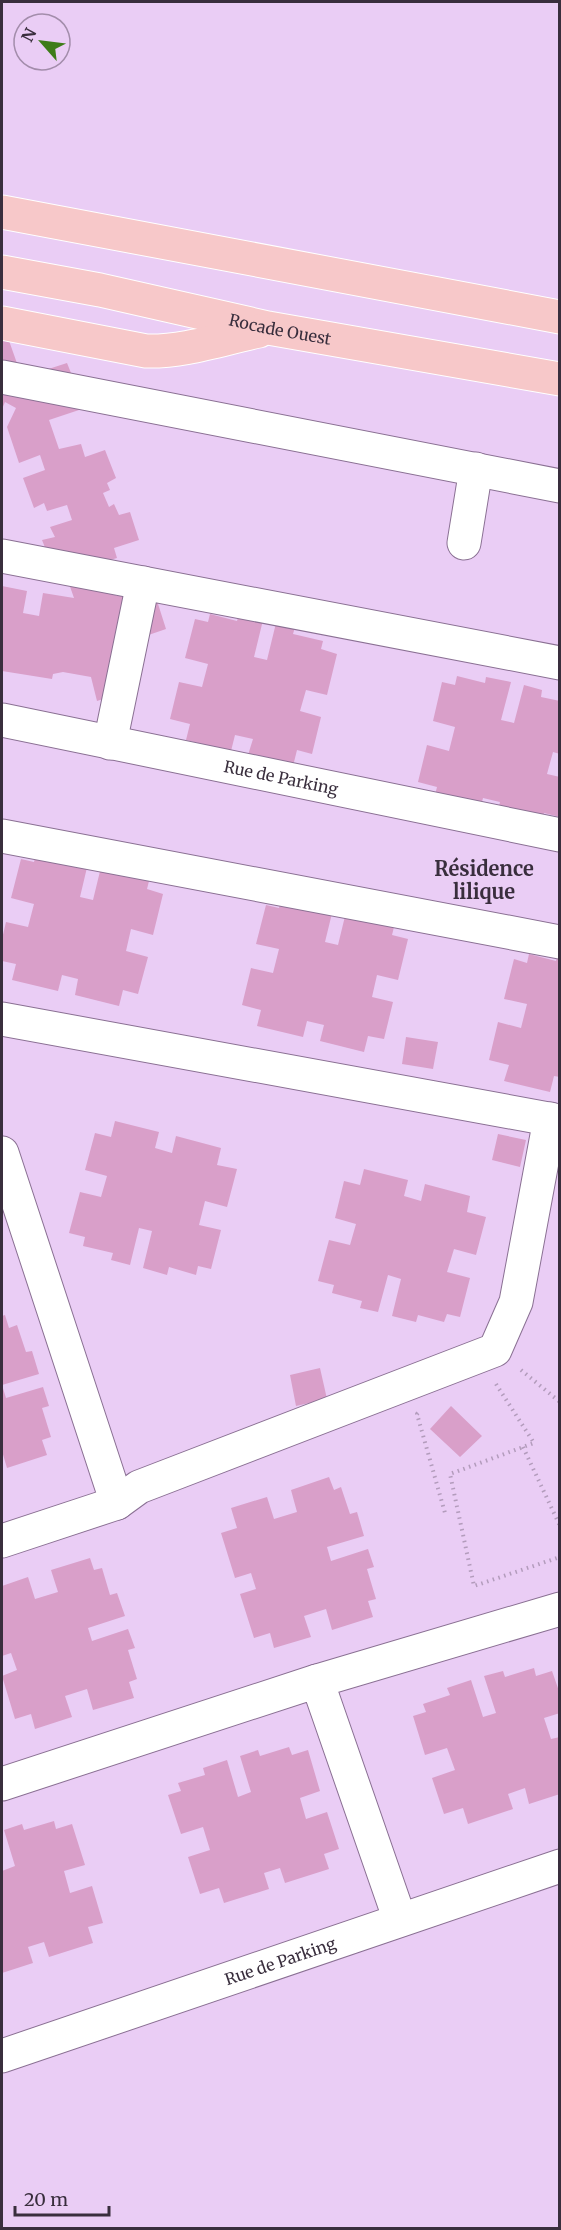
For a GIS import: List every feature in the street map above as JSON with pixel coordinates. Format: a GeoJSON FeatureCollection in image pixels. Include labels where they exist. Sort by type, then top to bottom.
{"type":"FeatureCollection","features":[{"type":"Feature","properties":{"kind":"highway"},"geometry":{"type":"LineString","coordinates":[[2,212],[560,317]]}},
{"type":"Feature","properties":{"kind":"highway","name":"Rocade Ouest"},"geometry":{"type":"LineString","coordinates":[[2,272],[100,290],[267,328],[560,379]]}},
{"type":"Feature","properties":{"kind":"highway"},"geometry":{"type":"LineString","coordinates":[[2,323],[154,351],[181,349],[267,328]]}},
{"type":"Feature","properties":{"kind":"street"},"geometry":{"type":"LineString","coordinates":[[2,376],[560,486]]}},
{"type":"Feature","properties":{"kind":"street"},"geometry":{"type":"LineString","coordinates":[[464,543],[476,469]]}},
{"type":"Feature","properties":{"kind":"street"},"geometry":{"type":"LineString","coordinates":[[2,556],[560,663]]}},
{"type":"Feature","properties":{"kind":"street"},"geometry":{"type":"LineString","coordinates":[[110,743],[143,583]]}},
{"type":"Feature","properties":{"kind":"street","name":"Rue de Parking"},"geometry":{"type":"LineString","coordinates":[[2,720],[560,835]]}},
{"type":"Feature","properties":{"kind":"street"},"geometry":{"type":"LineString","coordinates":[[2,836],[560,942]]}},
{"type":"Feature","properties":{"kind":"street"},"geometry":{"type":"LineString","coordinates":[[2,1019],[555,1120],[516,1302],[495,1350],[139,1487],[117,1503],[2,1541]]}},
{"type":"Feature","properties":{"kind":"street"},"geometry":{"type":"LineString","coordinates":[[2,1153],[117,1503]]}},
{"type":"Feature","properties":{"kind":"street"},"geometry":{"type":"LineString","coordinates":[[2,1784],[317,1681],[560,1609]]}},
{"type":"Feature","properties":{"kind":"street"},"geometry":{"type":"LineString","coordinates":[[317,1681],[400,1920]]}},
{"type":"Feature","properties":{"kind":"street","name":"Rue de Parking"},"geometry":{"type":"LineString","coordinates":[[2,2056],[560,1866]]}},
{"type":"Feature","properties":{"kind":"path"},"geometry":{"type":"LineString","coordinates":[[515,1365],[560,1402]]}},
{"type":"Feature","properties":{"kind":"path"},"geometry":{"type":"LineString","coordinates":[[490,1376],[534,1443],[450,1474],[474,1586],[560,1557]]}},
{"type":"Feature","properties":{"kind":"path"},"geometry":{"type":"LineString","coordinates":[[427,1409],[417,1414],[445,1513]]}},
{"type":"Feature","properties":{"kind":"path"},"geometry":{"type":"LineString","coordinates":[[523,1447],[560,1526]]}},
{"type":"Feature","properties":{"kind":"building"},"geometry":{"type":"Polygon","coordinates":[[[7,335],[19,369],[30,375],[67,363],[85,408],[49,420],[59,449],[81,444],[85,457],[105,450],[116,478],[107,483],[110,490],[103,493],[109,507],[114,504],[119,515],[130,512],[139,540],[114,548],[117,558],[104,562],[116,596],[152,585],[166,629],[131,641],[137,688],[97,701],[91,677],[63,672],[53,674],[52,679],[2,671],[2,586],[27,591],[23,613],[39,616],[43,593],[74,598],[67,578],[54,570],[42,540],[55,537],[50,527],[72,520],[67,505],[47,511],[44,503],[34,508],[23,478],[45,470],[40,455],[19,463],[7,427],[16,408],[5,402],[2,409],[2,336],[7,335]]]}},
{"type":"Feature","properties":{"kind":"building"},"geometry":{"type":"Polygon","coordinates":[[[210,614],[237,621],[239,614],[263,620],[254,657],[267,660],[276,623],[295,627],[293,634],[323,641],[321,649],[337,654],[327,695],[306,690],[300,711],[321,717],[312,754],[297,750],[293,766],[248,755],[253,739],[235,735],[231,751],[186,740],[190,724],[170,719],[179,682],[202,687],[208,664],[185,658],[195,619],[208,622],[210,614]]]}},
{"type":"Feature","properties":{"kind":"building"},"geometry":{"type":"Polygon","coordinates":[[[457,676],[485,683],[486,677],[511,682],[501,720],[514,723],[524,685],[542,690],[541,697],[560,701],[560,754],[553,752],[547,774],[560,777],[560,817],[544,813],[541,829],[496,818],[500,802],[483,798],[479,814],[433,803],[437,787],[418,782],[427,745],[449,751],[455,727],[433,721],[442,682],[455,685],[457,676]]]}},
{"type":"Feature","properties":{"kind":"building"},"geometry":{"type":"Polygon","coordinates":[[[36,854],[89,859],[80,897],[93,900],[102,863],[119,874],[149,881],[147,889],[163,894],[153,935],[131,929],[126,951],[148,957],[138,994],[123,990],[119,1006],[75,995],[78,979],[62,975],[58,991],[12,980],[16,964],[2,961],[2,939],[6,922],[28,927],[34,904],[11,898],[21,859],[34,862],[36,854]]]}},
{"type":"Feature","properties":{"kind":"building"},"geometry":{"type":"Polygon","coordinates":[[[281,899],[334,905],[325,942],[338,945],[347,908],[394,927],[392,935],[408,939],[398,980],[377,975],[372,997],[393,1002],[384,1039],[368,1036],[364,1052],[320,1041],[324,1025],[307,1021],[303,1037],[257,1026],[261,1010],[242,1005],[251,968],[273,973],[279,949],[256,944],[266,905],[279,908],[281,899]]]}},
{"type":"Feature","properties":{"kind":"building"},"geometry":{"type":"Polygon","coordinates":[[[529,954],[556,961],[558,954],[560,955],[560,1077],[554,1076],[550,1092],[504,1081],[509,1065],[489,1060],[498,1022],[521,1028],[527,1004],[504,999],[514,959],[527,963],[529,954]]]}},
{"type":"Feature","properties":{"kind":"building"},"geometry":{"type":"Polygon","coordinates":[[[406,1037],[438,1042],[433,1069],[402,1064],[406,1037]]]}},
{"type":"Feature","properties":{"kind":"building"},"geometry":{"type":"Polygon","coordinates":[[[115,1121],[159,1132],[155,1148],[172,1153],[176,1136],[221,1148],[217,1165],[237,1169],[227,1207],[205,1201],[199,1225],[221,1230],[211,1269],[198,1266],[196,1275],[169,1267],[167,1275],[143,1268],[152,1231],[139,1228],[130,1265],[111,1260],[113,1253],[83,1246],[85,1237],[69,1233],[80,1192],[101,1197],[107,1176],[85,1170],[95,1133],[111,1137],[115,1121]]]}},
{"type":"Feature","properties":{"kind":"building"},"geometry":{"type":"Polygon","coordinates":[[[498,1134],[526,1140],[520,1167],[492,1160],[498,1134]]]}},
{"type":"Feature","properties":{"kind":"building"},"geometry":{"type":"Polygon","coordinates":[[[364,1169],[408,1180],[404,1196],[421,1201],[425,1184],[470,1196],[467,1212],[486,1217],[476,1255],[454,1249],[447,1272],[470,1278],[460,1317],[447,1314],[444,1322],[418,1315],[416,1322],[392,1316],[401,1279],[388,1275],[378,1312],[360,1308],[362,1301],[332,1293],[334,1285],[318,1281],[329,1240],[350,1245],[356,1224],[335,1218],[344,1181],[360,1185],[364,1169]]]}},
{"type":"Feature","properties":{"kind":"building"},"geometry":{"type":"Polygon","coordinates":[[[5,1315],[9,1328],[17,1325],[26,1352],[32,1351],[39,1374],[2,1385],[2,1316],[5,1315]]]}},
{"type":"Feature","properties":{"kind":"building"},"geometry":{"type":"Polygon","coordinates":[[[320,1368],[327,1399],[296,1406],[290,1375],[320,1368]]]}},
{"type":"Feature","properties":{"kind":"building"},"geometry":{"type":"Polygon","coordinates":[[[2,1385],[6,1398],[43,1387],[49,1406],[42,1408],[51,1437],[42,1440],[47,1455],[7,1468],[2,1451],[2,1385]]]}},
{"type":"Feature","properties":{"kind":"building"},"geometry":{"type":"Polygon","coordinates":[[[451,1406],[482,1436],[460,1457],[430,1429],[451,1406]]]}},
{"type":"Feature","properties":{"kind":"building"},"geometry":{"type":"Polygon","coordinates":[[[329,1477],[334,1490],[341,1487],[350,1514],[357,1512],[364,1536],[327,1547],[331,1561],[368,1549],[374,1567],[367,1569],[376,1599],[368,1601],[373,1617],[332,1630],[326,1609],[304,1616],[311,1637],[274,1648],[270,1633],[254,1638],[240,1594],[256,1589],[251,1573],[235,1578],[221,1533],[237,1528],[231,1508],[267,1497],[274,1519],[297,1512],[291,1490],[329,1477]]]}},
{"type":"Feature","properties":{"kind":"building"},"geometry":{"type":"Polygon","coordinates":[[[90,1558],[94,1570],[102,1568],[110,1595],[117,1593],[125,1616],[88,1628],[92,1641],[128,1629],[135,1648],[128,1650],[137,1679],[129,1682],[134,1698],[93,1710],[87,1689],[65,1696],[72,1717],[35,1729],[31,1714],[15,1719],[2,1676],[17,1670],[11,1653],[2,1656],[2,1586],[28,1577],[35,1599],[58,1592],[51,1570],[90,1558]]]}},
{"type":"Feature","properties":{"kind":"building"},"geometry":{"type":"Polygon","coordinates":[[[534,1668],[536,1676],[552,1671],[560,1694],[560,1713],[544,1718],[551,1739],[560,1737],[560,1794],[529,1804],[525,1788],[508,1794],[513,1809],[468,1824],[463,1808],[444,1814],[432,1778],[455,1770],[447,1748],[425,1755],[413,1716],[426,1712],[423,1704],[450,1695],[447,1688],[471,1680],[483,1717],[496,1713],[484,1676],[503,1671],[505,1677],[534,1668]]]}},
{"type":"Feature","properties":{"kind":"building"},"geometry":{"type":"Polygon","coordinates":[[[289,1747],[292,1755],[308,1750],[320,1791],[300,1798],[306,1819],[327,1812],[339,1849],[324,1854],[329,1869],[285,1883],[280,1868],[264,1873],[269,1889],[224,1903],[219,1888],[200,1894],[188,1857],[210,1850],[203,1827],[181,1834],[168,1795],[181,1791],[178,1783],[205,1775],[203,1768],[227,1760],[238,1797],[251,1792],[240,1756],[258,1750],[260,1756],[289,1747]]]}},
{"type":"Feature","properties":{"kind":"building"},"geometry":{"type":"Polygon","coordinates":[[[54,1821],[56,1829],[72,1824],[85,1865],[64,1871],[70,1893],[92,1886],[103,1923],[88,1927],[93,1943],[49,1957],[44,1942],[28,1947],[33,1963],[2,1973],[2,1871],[15,1866],[4,1830],[22,1824],[24,1830],[54,1821]]]}},
{"type":"Feature","properties":{"kind":"district","name":"Résidence lilique"},"geometry":{"type":"Point","coordinates":[484,880]}}]}
